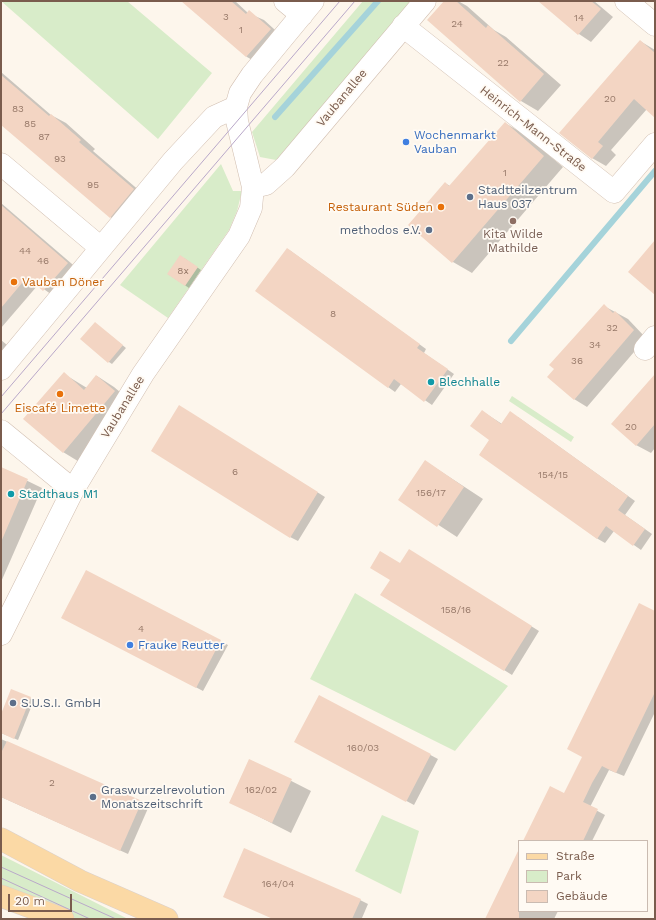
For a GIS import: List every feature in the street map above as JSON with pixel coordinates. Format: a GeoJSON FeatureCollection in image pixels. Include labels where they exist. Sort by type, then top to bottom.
{"type":"FeatureCollection","features":[{"type":"Feature","properties":{"kind":"main road"},"geometry":{"type":"LineString","coordinates":[[1,839],[80,881],[167,919]]}},
{"type":"Feature","properties":{"kind":"main road"},"geometry":{"type":"LineString","coordinates":[[1,896],[63,919]]}},
{"type":"Feature","properties":{"kind":"street","name":"Vaubanallee"},"geometry":{"type":"LineString","coordinates":[[253,187],[266,184],[284,167],[425,1]]}},
{"type":"Feature","properties":{"kind":"street"},"geometry":{"type":"LineString","coordinates":[[626,1],[655,25]]}},
{"type":"Feature","properties":{"kind":"street","name":"Vaubanallee"},"geometry":{"type":"LineString","coordinates":[[1,634],[73,490],[143,374],[239,236],[252,208],[253,187],[239,135],[236,107],[240,93],[300,6]]}},
{"type":"Feature","properties":{"kind":"street","name":"Heinrich-Mann-Straße"},"geometry":{"type":"LineString","coordinates":[[403,26],[614,192],[655,144]]}},
{"type":"Feature","properties":{"kind":"street"},"geometry":{"type":"LineString","coordinates":[[1,369],[173,161],[214,117],[236,107]]}},
{"type":"Feature","properties":{"kind":"street"},"geometry":{"type":"LineString","coordinates":[[1,164],[101,248]]}},
{"type":"Feature","properties":{"kind":"street"},"geometry":{"type":"LineString","coordinates":[[1,431],[73,490]]}},
{"type":"Feature","properties":{"kind":"green space"},"geometry":{"type":"Polygon","coordinates":[[[1,1],[127,1],[212,73],[158,139],[1,1]]]}},
{"type":"Feature","properties":{"kind":"green space"},"geometry":{"type":"Polygon","coordinates":[[[363,1],[414,1],[276,160],[260,157],[252,132],[363,1]]]}},
{"type":"Feature","properties":{"kind":"green space"},"geometry":{"type":"Polygon","coordinates":[[[221,164],[233,191],[242,191],[237,211],[229,230],[168,318],[120,285],[221,164]]]}},
{"type":"Feature","properties":{"kind":"green space"},"geometry":{"type":"Polygon","coordinates":[[[512,396],[574,437],[571,442],[509,401],[512,396]]]}},
{"type":"Feature","properties":{"kind":"green space"},"geometry":{"type":"Polygon","coordinates":[[[355,593],[508,686],[455,751],[310,679],[355,593]]]}},
{"type":"Feature","properties":{"kind":"green space"},"geometry":{"type":"Polygon","coordinates":[[[382,815],[419,831],[401,894],[355,871],[382,815]]]}},
{"type":"Feature","properties":{"kind":"green space"},"geometry":{"type":"Polygon","coordinates":[[[1,855],[128,919],[78,919],[1,890],[1,855]]]}},
{"type":"Feature","properties":{"kind":"building"},"geometry":{"type":"Polygon","coordinates":[[[181,1],[231,1],[246,14],[249,10],[271,29],[246,57],[181,1]]]}},
{"type":"Feature","properties":{"kind":"building"},"geometry":{"type":"Polygon","coordinates":[[[444,1],[456,1],[486,28],[488,25],[544,74],[520,102],[427,20],[444,1]]]}},
{"type":"Feature","properties":{"kind":"building"},"geometry":{"type":"Polygon","coordinates":[[[538,1],[591,1],[601,9],[578,35],[538,1]]]}},
{"type":"Feature","properties":{"kind":"building"},"geometry":{"type":"Polygon","coordinates":[[[640,40],[655,53],[655,118],[634,99],[598,142],[603,146],[592,159],[559,133],[640,40]]]}},
{"type":"Feature","properties":{"kind":"building"},"geometry":{"type":"Polygon","coordinates":[[[1,75],[49,116],[51,114],[81,140],[79,142],[134,189],[110,218],[1,125],[1,75]]]}},
{"type":"Feature","properties":{"kind":"building","name":"Stadtteilzentrum Haus 037"},"geometry":{"type":"Polygon","coordinates":[[[505,122],[544,156],[452,263],[408,225],[445,182],[449,186],[505,122]]]}},
{"type":"Feature","properties":{"kind":"building"},"geometry":{"type":"Polygon","coordinates":[[[1,205],[68,263],[43,291],[27,277],[1,308],[1,205]]]}},
{"type":"Feature","properties":{"kind":"building"},"geometry":{"type":"Polygon","coordinates":[[[655,240],[655,295],[628,272],[655,240]]]}},
{"type":"Feature","properties":{"kind":"building"},"geometry":{"type":"Polygon","coordinates":[[[287,248],[420,344],[417,348],[448,369],[424,402],[394,379],[388,388],[255,291],[287,248]]]}},
{"type":"Feature","properties":{"kind":"building"},"geometry":{"type":"Polygon","coordinates":[[[180,255],[198,267],[185,286],[167,274],[180,255]]]}},
{"type":"Feature","properties":{"kind":"building"},"geometry":{"type":"Polygon","coordinates":[[[604,304],[613,313],[615,311],[634,330],[574,400],[547,377],[554,369],[549,365],[604,304]]]}},
{"type":"Feature","properties":{"kind":"building"},"geometry":{"type":"Polygon","coordinates":[[[95,322],[123,345],[108,363],[80,339],[95,322]]]}},
{"type":"Feature","properties":{"kind":"building"},"geometry":{"type":"Polygon","coordinates":[[[64,372],[84,390],[96,375],[115,391],[63,453],[23,419],[64,372]]]}},
{"type":"Feature","properties":{"kind":"building"},"geometry":{"type":"Polygon","coordinates":[[[655,374],[655,424],[636,446],[611,424],[655,374]]]}},
{"type":"Feature","properties":{"kind":"building"},"geometry":{"type":"Polygon","coordinates":[[[179,405],[318,492],[290,538],[151,451],[179,405]]]}},
{"type":"Feature","properties":{"kind":"building"},"geometry":{"type":"Polygon","coordinates":[[[482,410],[501,424],[510,411],[628,496],[618,510],[645,529],[633,546],[606,526],[597,539],[479,455],[489,440],[470,426],[482,410]]]}},
{"type":"Feature","properties":{"kind":"building"},"geometry":{"type":"Polygon","coordinates":[[[425,460],[464,487],[437,527],[398,500],[425,460]]]}},
{"type":"Feature","properties":{"kind":"building","name":"Stadthaus M1"},"geometry":{"type":"Polygon","coordinates":[[[1,467],[28,479],[1,542],[1,467]]]}},
{"type":"Feature","properties":{"kind":"building"},"geometry":{"type":"Polygon","coordinates":[[[409,549],[532,626],[504,671],[380,595],[390,580],[370,568],[380,551],[400,563],[409,549]]]}},
{"type":"Feature","properties":{"kind":"building"},"geometry":{"type":"Polygon","coordinates":[[[86,570],[221,640],[196,688],[61,618],[86,570]]]}},
{"type":"Feature","properties":{"kind":"building"},"geometry":{"type":"Polygon","coordinates":[[[639,603],[655,611],[655,692],[616,773],[602,766],[592,783],[583,802],[598,809],[583,840],[523,840],[550,786],[564,793],[582,757],[567,749],[639,603]]]}},
{"type":"Feature","properties":{"kind":"building"},"geometry":{"type":"Polygon","coordinates":[[[11,689],[31,697],[14,739],[1,733],[1,714],[11,689]]]}},
{"type":"Feature","properties":{"kind":"building"},"geometry":{"type":"Polygon","coordinates":[[[319,695],[431,754],[406,802],[294,742],[319,695]]]}},
{"type":"Feature","properties":{"kind":"building"},"geometry":{"type":"Polygon","coordinates":[[[7,741],[142,801],[120,851],[1,797],[1,753],[7,741]]]}},
{"type":"Feature","properties":{"kind":"building"},"geometry":{"type":"Polygon","coordinates":[[[249,759],[292,779],[272,823],[229,803],[249,759]]]}},
{"type":"Feature","properties":{"kind":"building"},"geometry":{"type":"Polygon","coordinates":[[[244,848],[361,899],[352,919],[273,919],[223,897],[244,848]]]}},
{"type":"Feature","properties":{"kind":"building"},"geometry":{"type":"Polygon","coordinates":[[[518,851],[519,919],[485,919],[518,851]]]}},
{"type":"Feature","properties":{"kind":"waterway"},"geometry":{"type":"LineString","coordinates":[[275,117],[378,1]]}},
{"type":"Feature","properties":{"kind":"waterway"},"geometry":{"type":"LineString","coordinates":[[511,341],[655,171]]}},
{"type":"Feature","properties":{"kind":"tram line"},"geometry":{"type":"LineString","coordinates":[[1,397],[340,1]]}},
{"type":"Feature","properties":{"kind":"tram line"},"geometry":{"type":"LineString","coordinates":[[1,414],[355,1]]}},
{"type":"Feature","properties":{"kind":"tram line"},"geometry":{"type":"LineString","coordinates":[[1,867],[116,919]]}},
{"type":"Feature","properties":{"kind":"tram line"},"geometry":{"type":"LineString","coordinates":[[1,878],[90,919]]}},
{"type":"Feature","properties":{"kind":"place","name":"Wochenmarkt Vauban"},"geometry":{"type":"Point","coordinates":[406,142]}},
{"type":"Feature","properties":{"kind":"place","name":"Stadtteilzentrum Haus 037"},"geometry":{"type":"Point","coordinates":[470,197]}},
{"type":"Feature","properties":{"kind":"place","name":"Restaurant Süden"},"geometry":{"type":"Point","coordinates":[441,207]}},
{"type":"Feature","properties":{"kind":"place","name":"Kita Wilde Mathilde"},"geometry":{"type":"Point","coordinates":[513,221]}},
{"type":"Feature","properties":{"kind":"place","name":"methodos e.V."},"geometry":{"type":"Point","coordinates":[429,230]}},
{"type":"Feature","properties":{"kind":"place","name":"Vauban Döner"},"geometry":{"type":"Point","coordinates":[14,282]}},
{"type":"Feature","properties":{"kind":"place","name":"Blechhalle"},"geometry":{"type":"Point","coordinates":[431,382]}},
{"type":"Feature","properties":{"kind":"place","name":"Eiscafé Limette"},"geometry":{"type":"Point","coordinates":[60,394]}},
{"type":"Feature","properties":{"kind":"place","name":"Stadthaus M1"},"geometry":{"type":"Point","coordinates":[11,494]}},
{"type":"Feature","properties":{"kind":"place","name":"Frauke Reutter"},"geometry":{"type":"Point","coordinates":[130,645]}},
{"type":"Feature","properties":{"kind":"place","name":"S.U.S.I. GmbH"},"geometry":{"type":"Point","coordinates":[13,703]}},
{"type":"Feature","properties":{"kind":"place","name":"Graswurzelrevolution Monatszeitschrift"},"geometry":{"type":"Point","coordinates":[93,797]}}]}
